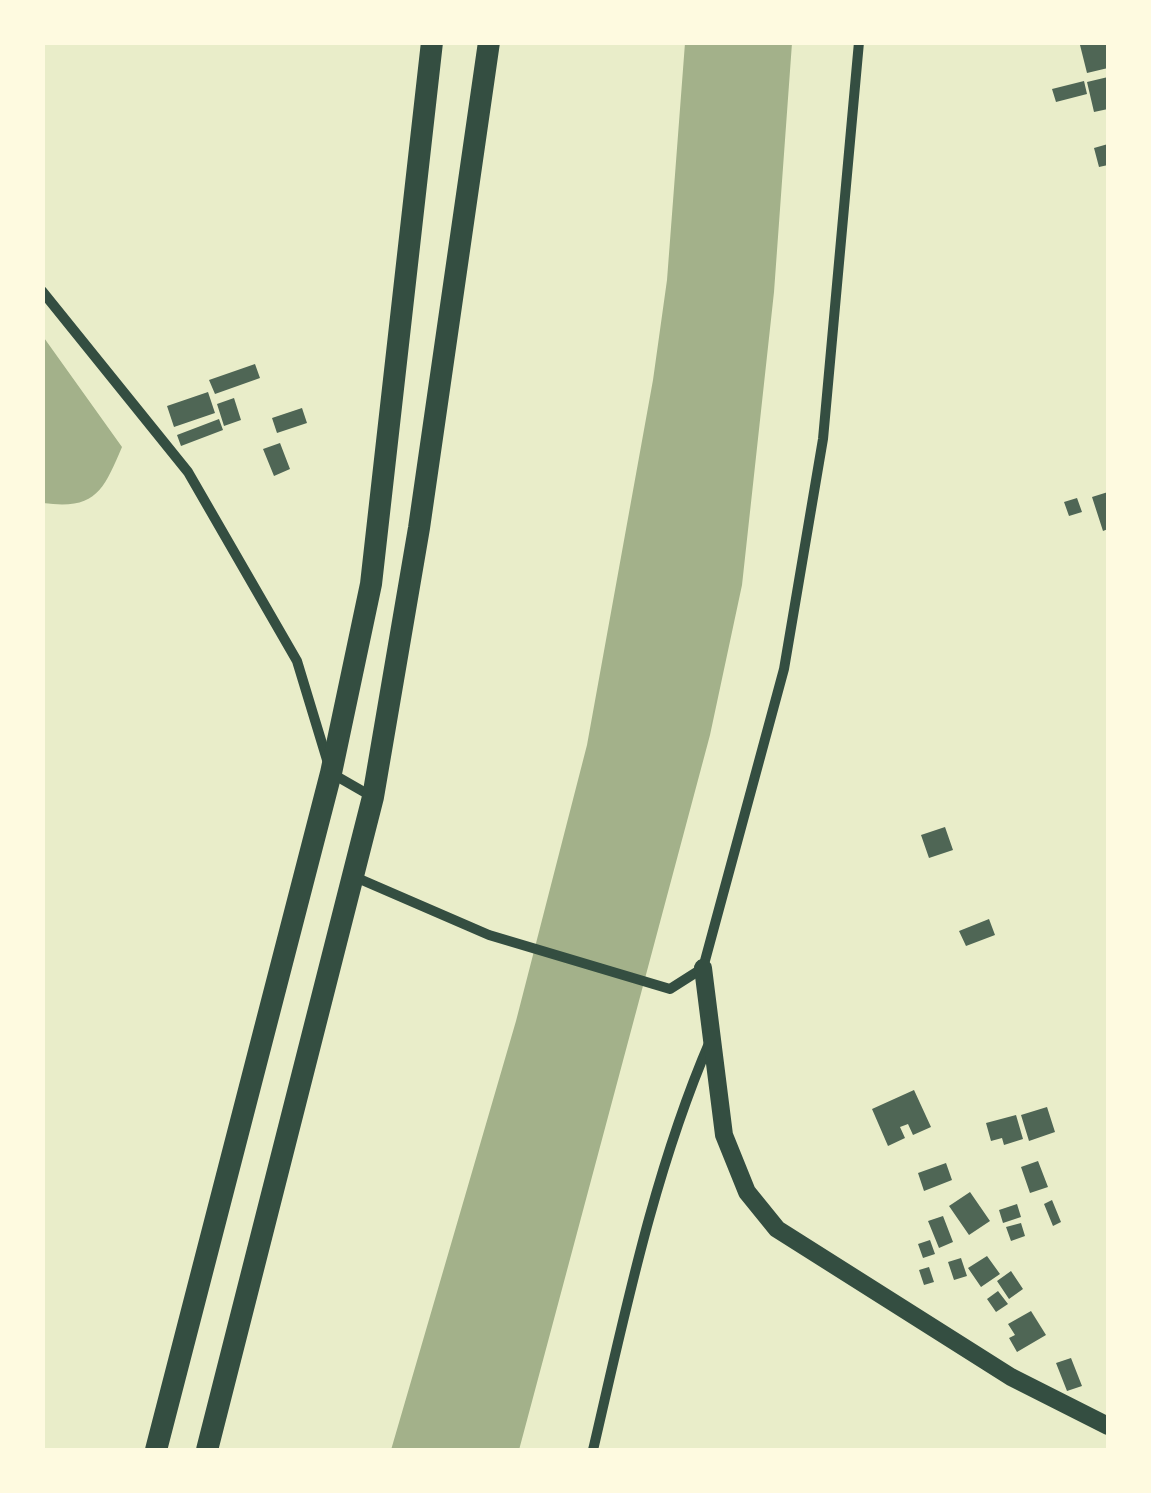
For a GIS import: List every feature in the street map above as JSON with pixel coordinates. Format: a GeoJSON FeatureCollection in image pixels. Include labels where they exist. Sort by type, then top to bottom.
{"type":"FeatureCollection","features":[{"type":"Feature","properties":{"kind":"highway"},"geometry":{"type":"LineString","coordinates":[[156,1450],[331,774],[371,584],[432,42]]}},
{"type":"Feature","properties":{"kind":"highway"},"geometry":{"type":"LineString","coordinates":[[207,1450],[374,797],[425,489],[489,42]]}},
{"type":"Feature","properties":{"kind":"street"},"geometry":{"type":"LineString","coordinates":[[859,42],[823,439],[807,535],[784,669],[703,968],[724,1135],[748,1192],[776,1229],[1011,1377],[1108,1426]]}},
{"type":"Feature","properties":{"kind":"street"},"geometry":{"type":"LineString","coordinates":[[42,291],[188,472],[297,661],[331,774],[374,797]]}},
{"type":"Feature","properties":{"kind":"street"},"geometry":{"type":"LineString","coordinates":[[355,877],[489,935],[670,989],[703,968]]}},
{"type":"Feature","properties":{"kind":"street"},"geometry":{"type":"LineString","coordinates":[[593,1450],[632,1286],[684,1100],[712,1035]]}},
{"type":"Feature","properties":{"kind":"shaded area"},"geometry":{"type":"Polygon","coordinates":[[[685,43],[792,43],[774,292],[742,585],[710,735],[519,1450],[391,1450],[516,1021],[587,745],[653,380],[667,280],[685,43]]]}},
{"type":"Feature","properties":{"kind":"shaded area"},"geometry":{"type":"Polygon","coordinates":[[[42,335],[122,447],[103,486],[86,500],[75,503],[43,503],[42,335]]]}},
{"type":"Feature","properties":{"kind":"building"},"geometry":{"type":"Polygon","coordinates":[[[1108,42],[1108,68],[1087,73],[1080,45],[1108,42]]]}},
{"type":"Feature","properties":{"kind":"building"},"geometry":{"type":"Polygon","coordinates":[[[1108,77],[1108,109],[1094,112],[1087,82],[1108,77]]]}},
{"type":"Feature","properties":{"kind":"building"},"geometry":{"type":"Polygon","coordinates":[[[1084,81],[1087,94],[1056,102],[1052,89],[1084,81]]]}},
{"type":"Feature","properties":{"kind":"building"},"geometry":{"type":"Polygon","coordinates":[[[1108,144],[1108,165],[1099,167],[1094,148],[1108,144]]]}},
{"type":"Feature","properties":{"kind":"building"},"geometry":{"type":"Polygon","coordinates":[[[255,364],[260,378],[215,394],[209,380],[255,364]]]}},
{"type":"Feature","properties":{"kind":"building"},"geometry":{"type":"Polygon","coordinates":[[[208,392],[215,413],[174,427],[167,406],[208,392]]]}},
{"type":"Feature","properties":{"kind":"building"},"geometry":{"type":"Polygon","coordinates":[[[234,398],[241,420],[224,426],[217,404],[234,398]]]}},
{"type":"Feature","properties":{"kind":"building"},"geometry":{"type":"Polygon","coordinates":[[[302,408],[307,423],[277,433],[272,418],[302,408]]]}},
{"type":"Feature","properties":{"kind":"building"},"geometry":{"type":"Polygon","coordinates":[[[219,419],[223,430],[181,446],[177,435],[219,419]]]}},
{"type":"Feature","properties":{"kind":"building"},"geometry":{"type":"Polygon","coordinates":[[[280,443],[290,469],[274,476],[263,449],[280,443]]]}},
{"type":"Feature","properties":{"kind":"building"},"geometry":{"type":"Polygon","coordinates":[[[1108,492],[1108,529],[1103,531],[1092,497],[1108,492]]]}},
{"type":"Feature","properties":{"kind":"building"},"geometry":{"type":"Polygon","coordinates":[[[1077,498],[1082,512],[1069,516],[1064,502],[1077,498]]]}},
{"type":"Feature","properties":{"kind":"building"},"geometry":{"type":"Polygon","coordinates":[[[945,827],[953,850],[929,858],[921,835],[945,827]]]}},
{"type":"Feature","properties":{"kind":"building"},"geometry":{"type":"Polygon","coordinates":[[[989,919],[995,935],[966,946],[959,931],[989,919]]]}},
{"type":"Feature","properties":{"kind":"building"},"geometry":{"type":"Polygon","coordinates":[[[914,1090],[931,1127],[913,1135],[908,1124],[900,1127],[905,1138],[888,1146],[872,1109],[914,1090]]]}},
{"type":"Feature","properties":{"kind":"building"},"geometry":{"type":"Polygon","coordinates":[[[1047,1107],[1055,1132],[1029,1141],[1021,1115],[1047,1107]]]}},
{"type":"Feature","properties":{"kind":"building"},"geometry":{"type":"Polygon","coordinates":[[[1016,1115],[1023,1139],[1004,1145],[1002,1138],[991,1141],[986,1123],[1016,1115]]]}},
{"type":"Feature","properties":{"kind":"building"},"geometry":{"type":"Polygon","coordinates":[[[1038,1161],[1048,1187],[1030,1193],[1021,1167],[1038,1161]]]}},
{"type":"Feature","properties":{"kind":"building"},"geometry":{"type":"Polygon","coordinates":[[[946,1163],[952,1180],[924,1191],[918,1173],[946,1163]]]}},
{"type":"Feature","properties":{"kind":"building"},"geometry":{"type":"Polygon","coordinates":[[[970,1192],[990,1221],[969,1235],[949,1206],[970,1192]]]}},
{"type":"Feature","properties":{"kind":"building"},"geometry":{"type":"Polygon","coordinates":[[[1052,1200],[1061,1222],[1053,1226],[1044,1204],[1052,1200]]]}},
{"type":"Feature","properties":{"kind":"building"},"geometry":{"type":"Polygon","coordinates":[[[1017,1204],[1021,1217],[1003,1223],[999,1210],[1017,1204]]]}},
{"type":"Feature","properties":{"kind":"building"},"geometry":{"type":"Polygon","coordinates":[[[943,1216],[953,1242],[939,1248],[928,1221],[943,1216]]]}},
{"type":"Feature","properties":{"kind":"building"},"geometry":{"type":"Polygon","coordinates":[[[1021,1223],[1025,1236],[1011,1241],[1006,1227],[1021,1223]]]}},
{"type":"Feature","properties":{"kind":"building"},"geometry":{"type":"Polygon","coordinates":[[[930,1240],[935,1254],[923,1258],[918,1244],[930,1240]]]}},
{"type":"Feature","properties":{"kind":"building"},"geometry":{"type":"Polygon","coordinates":[[[987,1256],[1000,1274],[981,1287],[968,1268],[987,1256]]]}},
{"type":"Feature","properties":{"kind":"building"},"geometry":{"type":"Polygon","coordinates":[[[961,1258],[967,1276],[954,1280],[948,1262],[961,1258]]]}},
{"type":"Feature","properties":{"kind":"building"},"geometry":{"type":"Polygon","coordinates":[[[929,1267],[934,1282],[924,1285],[919,1270],[929,1267]]]}},
{"type":"Feature","properties":{"kind":"building"},"geometry":{"type":"Polygon","coordinates":[[[1011,1271],[1023,1289],[1009,1299],[997,1281],[1011,1271]]]}},
{"type":"Feature","properties":{"kind":"building"},"geometry":{"type":"Polygon","coordinates":[[[998,1291],[1008,1304],[996,1312],[987,1299],[998,1291]]]}},
{"type":"Feature","properties":{"kind":"building"},"geometry":{"type":"Polygon","coordinates":[[[1031,1311],[1046,1335],[1017,1352],[1009,1338],[1015,1335],[1008,1324],[1031,1311]]]}},
{"type":"Feature","properties":{"kind":"building"},"geometry":{"type":"Polygon","coordinates":[[[1071,1358],[1082,1386],[1067,1391],[1056,1363],[1071,1358]]]}}]}
